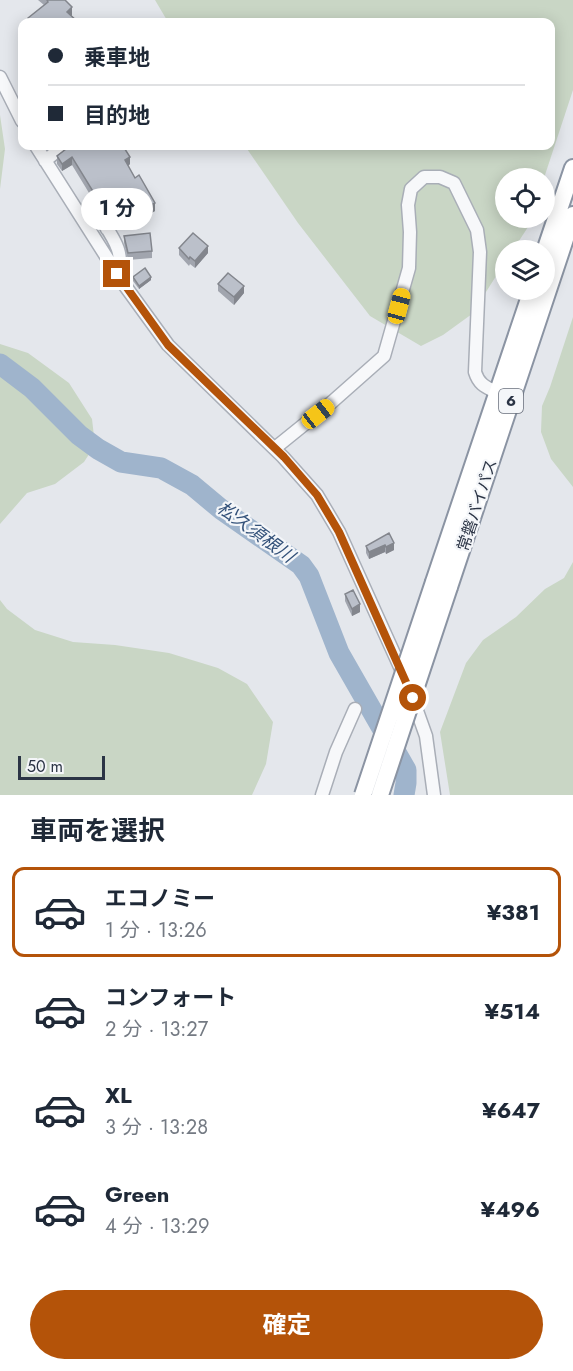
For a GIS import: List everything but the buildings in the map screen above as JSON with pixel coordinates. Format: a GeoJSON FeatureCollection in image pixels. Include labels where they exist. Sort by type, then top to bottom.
{"type":"FeatureCollection","features":[{"type":"Feature","properties":{"kind":"highway"},"geometry":{"type":"LineString","coordinates":[[549,240],[573,168]]}},
{"type":"Feature","properties":{"kind":"highway","name":"常磐バイパス"},"geometry":{"type":"LineString","coordinates":[[363,795],[442,585],[573,215]]}},
{"type":"Feature","properties":{"kind":"highway","name":"常磐バイパス"},"geometry":{"type":"LineString","coordinates":[[380,795],[498,393],[529,300]]}},
{"type":"Feature","properties":{"kind":"street"},"geometry":{"type":"LineString","coordinates":[[0,77],[18,113]]}},
{"type":"Feature","properties":{"kind":"street"},"geometry":{"type":"LineString","coordinates":[[12,102],[18,97]]}},
{"type":"Feature","properties":{"kind":"street"},"geometry":{"type":"LineString","coordinates":[[38,150],[117,274],[168,345],[275,448],[317,495],[339,532],[421,718],[426,736],[434,795]]}},
{"type":"Feature","properties":{"kind":"street"},"geometry":{"type":"LineString","coordinates":[[45,161],[57,150]]}},
{"type":"Feature","properties":{"kind":"street"},"geometry":{"type":"LineString","coordinates":[[275,448],[384,356],[409,268],[411,232],[408,205],[411,189],[424,177],[440,177],[454,183],[477,230],[480,252],[475,372],[483,387],[498,393]]}},
{"type":"Feature","properties":{"kind":"street"},"geometry":{"type":"LineString","coordinates":[[107,229],[114,211]]}},
{"type":"Feature","properties":{"kind":"street"},"geometry":{"type":"LineString","coordinates":[[98,214],[121,255],[121,264],[117,274]]}},
{"type":"Feature","properties":{"kind":"street"},"geometry":{"type":"LineString","coordinates":[[322,795],[336,752],[355,709]]}},
{"type":"Feature","properties":{"kind":"green space"},"geometry":{"type":"Polygon","coordinates":[[[155,0],[573,0],[573,90],[555,145],[555,18],[166,18],[155,0]]]}},
{"type":"Feature","properties":{"kind":"green space"},"geometry":{"type":"Polygon","coordinates":[[[0,115],[5,149],[0,189],[0,115]]]}},
{"type":"Feature","properties":{"kind":"green space"},"geometry":{"type":"Polygon","coordinates":[[[248,150],[553,150],[547,168],[495,168],[495,228],[527,228],[520,240],[495,240],[495,278],[472,314],[443,335],[421,346],[370,316],[298,223],[248,150]]]}},
{"type":"Feature","properties":{"kind":"green space"},"geometry":{"type":"Polygon","coordinates":[[[573,317],[573,487],[551,459],[541,432],[542,406],[573,317]]]}},
{"type":"Feature","properties":{"kind":"green space"},"geometry":{"type":"Polygon","coordinates":[[[0,344],[28,353],[69,383],[92,419],[95,445],[84,462],[55,484],[27,493],[0,524],[0,344]]]}},
{"type":"Feature","properties":{"kind":"green space"},"geometry":{"type":"Polygon","coordinates":[[[573,562],[573,795],[450,795],[440,732],[466,663],[483,640],[516,617],[545,589],[564,578],[573,562]]]}},
{"type":"Feature","properties":{"kind":"green space"},"geometry":{"type":"Polygon","coordinates":[[[0,600],[7,609],[35,630],[73,642],[115,645],[169,653],[218,668],[247,684],[273,722],[266,764],[252,795],[0,795],[0,600]]]}},
{"type":"Feature","properties":{"kind":"waterway","name":"松久須根川"},"geometry":{"type":"LineString","coordinates":[[0,364],[32,388],[79,435],[98,449],[121,462],[161,468],[192,485],[222,510],[301,565],[309,576],[339,653],[406,770],[404,795]]}},
{"type":"Feature","properties":{"kind":"route"},"geometry":{"type":"LineString","coordinates":[[117,274],[168,345],[284,457],[317,495],[339,532],[413,698]]}}]}
